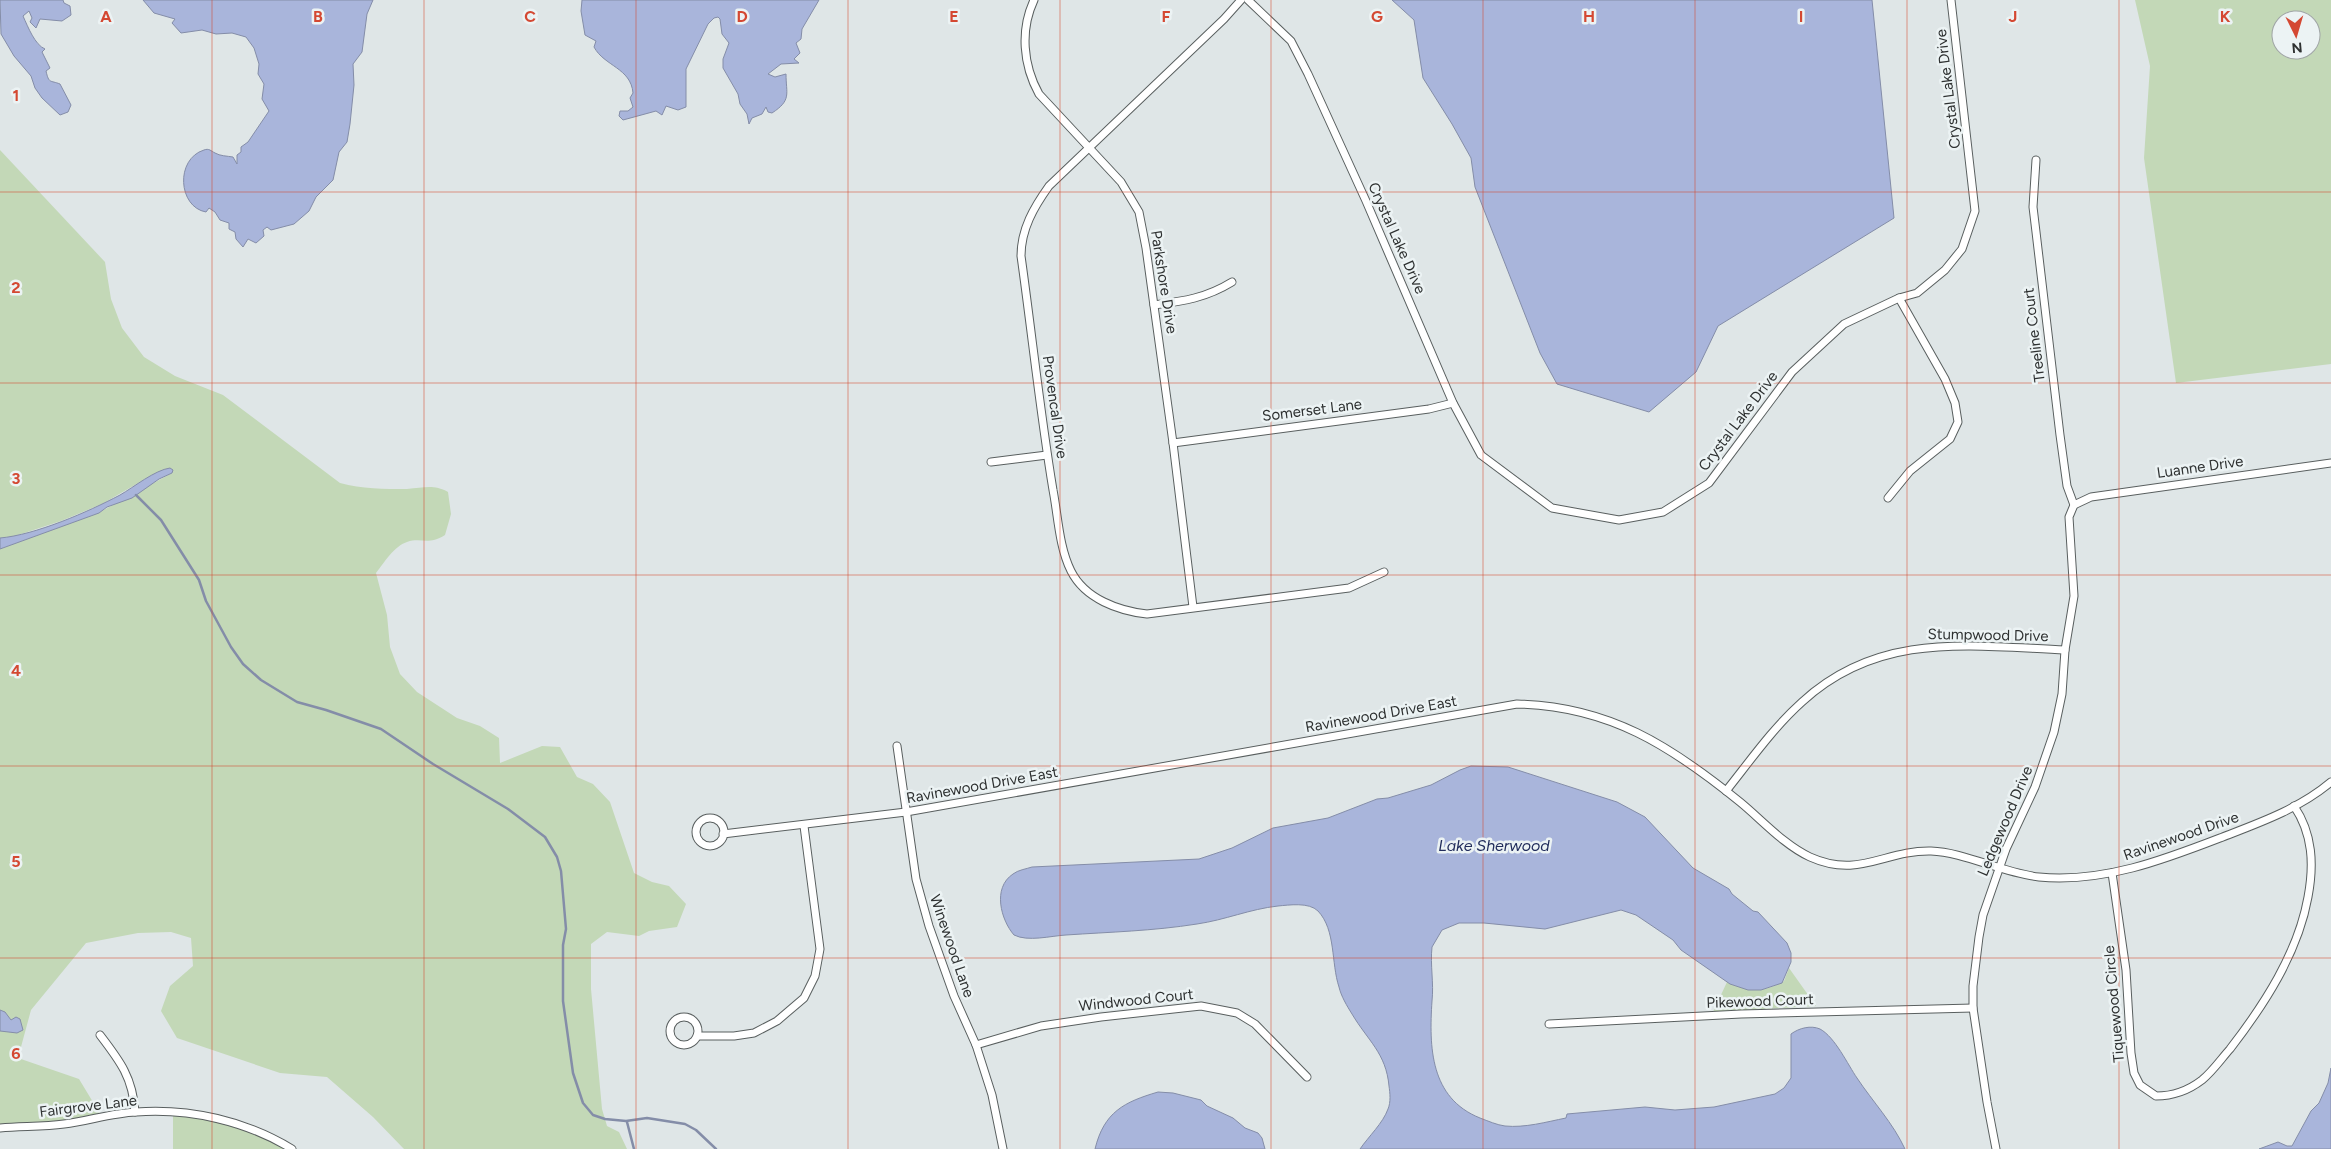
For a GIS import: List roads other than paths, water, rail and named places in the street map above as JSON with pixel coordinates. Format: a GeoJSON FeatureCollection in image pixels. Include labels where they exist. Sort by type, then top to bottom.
{"type":"FeatureCollection","features":[{"type":"Feature","properties":{"kind":"street","name":"Parkshore Drive"},"geometry":{"type":"LineString","coordinates":[[1034,0],[1024,38],[1029,77],[1039,94],[1121,182],[1139,212],[1173,443],[1193,607]]}},
{"type":"Feature","properties":{"kind":"street","name":"Provencal Drive"},"geometry":{"type":"LineString","coordinates":[[1241,0],[1224,20],[1049,186],[1033,209],[1021,243],[1048,455],[1064,551],[1071,571],[1081,586],[1097,598],[1125,612],[1147,614],[1349,588],[1384,572]]}},
{"type":"Feature","properties":{"kind":"street","name":"Crystal Lake Drive"},"geometry":{"type":"LineString","coordinates":[[1248,0],[1291,41],[1308,74],[1374,218],[1453,403],[1481,455],[1552,508],[1619,520],[1663,512],[1709,483],[1792,372],[1844,324],[1899,298],[1917,293],[1945,270],[1962,249],[1975,211],[1951,0]]}},
{"type":"Feature","properties":{"kind":"street","name":"Treeline Court"},"geometry":{"type":"LineString","coordinates":[[2036,160],[2033,207],[2061,444],[2067,486],[2074,505]]}},
{"type":"Feature","properties":{"kind":"street"},"geometry":{"type":"LineString","coordinates":[[1154,305],[1199,298],[1215,293],[1232,282]]}},
{"type":"Feature","properties":{"kind":"street"},"geometry":{"type":"LineString","coordinates":[[1888,498],[1910,471],[1950,439],[1958,422],[1955,403],[1945,378],[1899,298]]}},
{"type":"Feature","properties":{"kind":"street","name":"Somerset Lane"},"geometry":{"type":"LineString","coordinates":[[1173,443],[1429,409],[1453,403]]}},
{"type":"Feature","properties":{"kind":"street"},"geometry":{"type":"LineString","coordinates":[[991,462],[1048,455]]}},
{"type":"Feature","properties":{"kind":"street","name":"Luanne Drive"},"geometry":{"type":"LineString","coordinates":[[2074,505],[2091,497],[2331,463]]}},
{"type":"Feature","properties":{"kind":"street","name":"Ledgewood Drive"},"geometry":{"type":"LineString","coordinates":[[1996,1149],[1973,1008],[1973,986],[1983,915],[2006,849],[2035,787],[2051,742],[2061,702],[2065,650],[2074,596],[2069,522],[2070,513],[2074,505]]}},
{"type":"Feature","properties":{"kind":"street","name":"Stumpwood Drive"},"geometry":{"type":"LineString","coordinates":[[1726,792],[1780,724],[1801,702],[1826,683],[1860,664],[1892,653],[1930,646],[2065,650]]}},
{"type":"Feature","properties":{"kind":"street","name":"Ravinewood Drive East"},"geometry":{"type":"LineString","coordinates":[[724,834],[804,826],[906,812],[1517,704],[1544,704],[1601,716],[1620,724],[1686,762],[1798,850],[1825,862],[1846,866],[1861,865],[1908,853],[1936,851],[1999,869]]}},
{"type":"Feature","properties":{"kind":"street","name":"Winewood Lane"},"geometry":{"type":"LineString","coordinates":[[897,746],[916,879],[929,926],[954,996],[976,1046],[992,1095],[1003,1149]]}},
{"type":"Feature","properties":{"kind":"street","name":"Ravinewood Drive"},"geometry":{"type":"LineString","coordinates":[[1999,869],[2043,878],[2080,877],[2112,873],[2143,866],[2265,821],[2316,794],[2331,782]]}},
{"type":"Feature","properties":{"kind":"street","name":"Tiquewood Circle"},"geometry":{"type":"LineString","coordinates":[[2112,873],[2126,970],[2134,1073],[2140,1085],[2156,1096],[2177,1093],[2202,1080],[2240,1036],[2272,988],[2291,950],[2308,898],[2310,851],[2309,834],[2294,806]]}},
{"type":"Feature","properties":{"kind":"street","name":"Ravinewood Drive East"},"geometry":{"type":"LineString","coordinates":[[709,817],[720,821],[723,825],[724,834],[718,843],[707,846],[697,839],[695,830],[699,822],[709,817]]}},
{"type":"Feature","properties":{"kind":"street"},"geometry":{"type":"LineString","coordinates":[[697,1036],[697,1024],[691,1018],[678,1018],[671,1024],[670,1034],[676,1043],[685,1045],[691,1043],[697,1036],[734,1036],[754,1033],[777,1021],[804,998],[815,976],[820,949],[804,826]]}},
{"type":"Feature","properties":{"kind":"street","name":"Windwood Court"},"geometry":{"type":"LineString","coordinates":[[976,1046],[1041,1026],[1200,1006],[1237,1013],[1255,1024],[1307,1077]]}},
{"type":"Feature","properties":{"kind":"street","name":"Pikewood Court"},"geometry":{"type":"LineString","coordinates":[[1548,1024],[1751,1014],[1973,1008]]}},
{"type":"Feature","properties":{"kind":"street"},"geometry":{"type":"LineString","coordinates":[[100,1035],[122,1063],[131,1083],[135,1112]]}},
{"type":"Feature","properties":{"kind":"street","name":"Fairgrove Lane"},"geometry":{"type":"LineString","coordinates":[[0,1128],[66,1124],[135,1112],[173,1112],[215,1118],[250,1128],[292,1149]]}},
{"type":"Feature","properties":{"kind":"water"},"geometry":{"type":"Polygon","coordinates":[[[0,0],[63,0],[64,3],[70,6],[71,15],[62,21],[40,19],[36,28],[30,22],[32,18],[29,11],[23,16],[35,40],[45,49],[42,52],[50,68],[46,71],[48,78],[50,81],[60,84],[71,105],[68,112],[60,115],[42,98],[35,88],[31,76],[14,56],[1,34],[0,0]]]}},
{"type":"Feature","properties":{"kind":"water"},"geometry":{"type":"Polygon","coordinates":[[[143,0],[373,0],[367,14],[362,52],[353,64],[354,85],[347,142],[339,152],[333,180],[316,197],[309,211],[294,224],[271,230],[267,227],[263,230],[264,236],[256,243],[248,239],[243,247],[236,239],[235,232],[229,229],[229,223],[220,220],[215,212],[209,208],[206,212],[197,208],[190,201],[185,193],[184,182],[188,163],[195,155],[207,149],[219,155],[233,157],[237,164],[237,155],[241,152],[241,147],[248,142],[269,111],[262,99],[264,84],[258,74],[259,64],[254,48],[246,37],[232,33],[216,34],[202,30],[181,33],[172,23],[175,19],[154,13],[143,0]]]}},
{"type":"Feature","properties":{"kind":"water"},"geometry":{"type":"Polygon","coordinates":[[[582,0],[819,0],[802,29],[801,39],[796,43],[800,53],[794,59],[799,63],[781,64],[768,74],[775,77],[786,74],[787,92],[783,104],[772,113],[768,112],[766,107],[762,114],[752,118],[749,124],[747,114],[740,104],[738,94],[723,68],[723,59],[729,43],[722,34],[718,17],[708,24],[686,69],[686,107],[678,110],[666,106],[662,115],[656,111],[623,120],[619,116],[620,111],[628,111],[633,107],[630,98],[633,93],[631,85],[622,72],[598,53],[594,47],[596,41],[585,35],[581,11],[582,0]]]}},
{"type":"Feature","properties":{"kind":"water"},"geometry":{"type":"Polygon","coordinates":[[[1392,0],[1872,0],[1894,218],[1718,326],[1696,372],[1649,412],[1557,384],[1540,353],[1475,187],[1471,158],[1423,78],[1414,20],[1392,0]]]}},
{"type":"Feature","properties":{"kind":"water"},"geometry":{"type":"Polygon","coordinates":[[[170,468],[173,470],[172,473],[159,479],[132,498],[107,507],[99,513],[0,549],[0,538],[45,528],[77,515],[120,495],[158,472],[170,468]]]}},
{"type":"Feature","properties":{"kind":"water","name":"Lake Sherwood"},"geometry":{"type":"Polygon","coordinates":[[[1471,766],[1508,767],[1617,802],[1645,817],[1693,868],[1729,889],[1732,894],[1753,911],[1758,912],[1787,943],[1791,953],[1791,962],[1782,983],[1761,990],[1748,990],[1730,984],[1681,950],[1673,940],[1636,915],[1621,910],[1545,929],[1484,923],[1459,923],[1442,930],[1432,947],[1431,1036],[1436,1069],[1442,1084],[1451,1098],[1463,1109],[1496,1124],[1520,1126],[1566,1118],[1567,1114],[1645,1107],[1675,1110],[1714,1107],[1775,1094],[1784,1088],[1791,1078],[1791,1034],[1801,1029],[1813,1027],[1820,1029],[1831,1038],[1895,1130],[1905,1149],[1360,1149],[1388,1109],[1390,1098],[1387,1075],[1380,1056],[1348,1008],[1343,997],[1337,978],[1328,928],[1324,919],[1314,908],[1299,905],[1278,906],[1181,926],[1032,938],[1014,935],[1009,929],[1002,913],[1002,887],[1013,874],[1022,870],[1032,867],[1199,859],[1232,848],[1273,828],[1328,818],[1377,799],[1388,798],[1431,785],[1471,766]]]}},
{"type":"Feature","properties":{"kind":"water"},"geometry":{"type":"Polygon","coordinates":[[[0,1010],[5,1012],[11,1020],[16,1017],[20,1019],[23,1030],[17,1033],[0,1031],[0,1010]]]}},
{"type":"Feature","properties":{"kind":"water"},"geometry":{"type":"Polygon","coordinates":[[[2331,1068],[2331,1149],[2259,1149],[2278,1142],[2292,1146],[2311,1111],[2319,1103],[2328,1083],[2331,1068]]]}},
{"type":"Feature","properties":{"kind":"water"},"geometry":{"type":"Polygon","coordinates":[[[1158,1092],[1173,1093],[1201,1100],[1207,1106],[1233,1118],[1245,1128],[1258,1133],[1262,1138],[1265,1149],[1095,1149],[1104,1126],[1117,1110],[1135,1100],[1158,1092]]]}},
{"type":"Feature","properties":{"kind":"waterway"},"geometry":{"type":"LineString","coordinates":[[136,495],[161,520],[199,580],[206,601],[231,647],[243,664],[261,680],[297,702],[381,729],[433,764],[508,809],[545,837],[557,857],[561,871],[566,929],[563,945],[563,1001],[573,1073],[583,1103],[593,1115],[605,1119],[626,1121],[647,1118],[685,1124],[696,1130],[716,1149]]}},
{"type":"Feature","properties":{"kind":"waterway"},"geometry":{"type":"LineString","coordinates":[[627,1122],[634,1149]]}}]}
